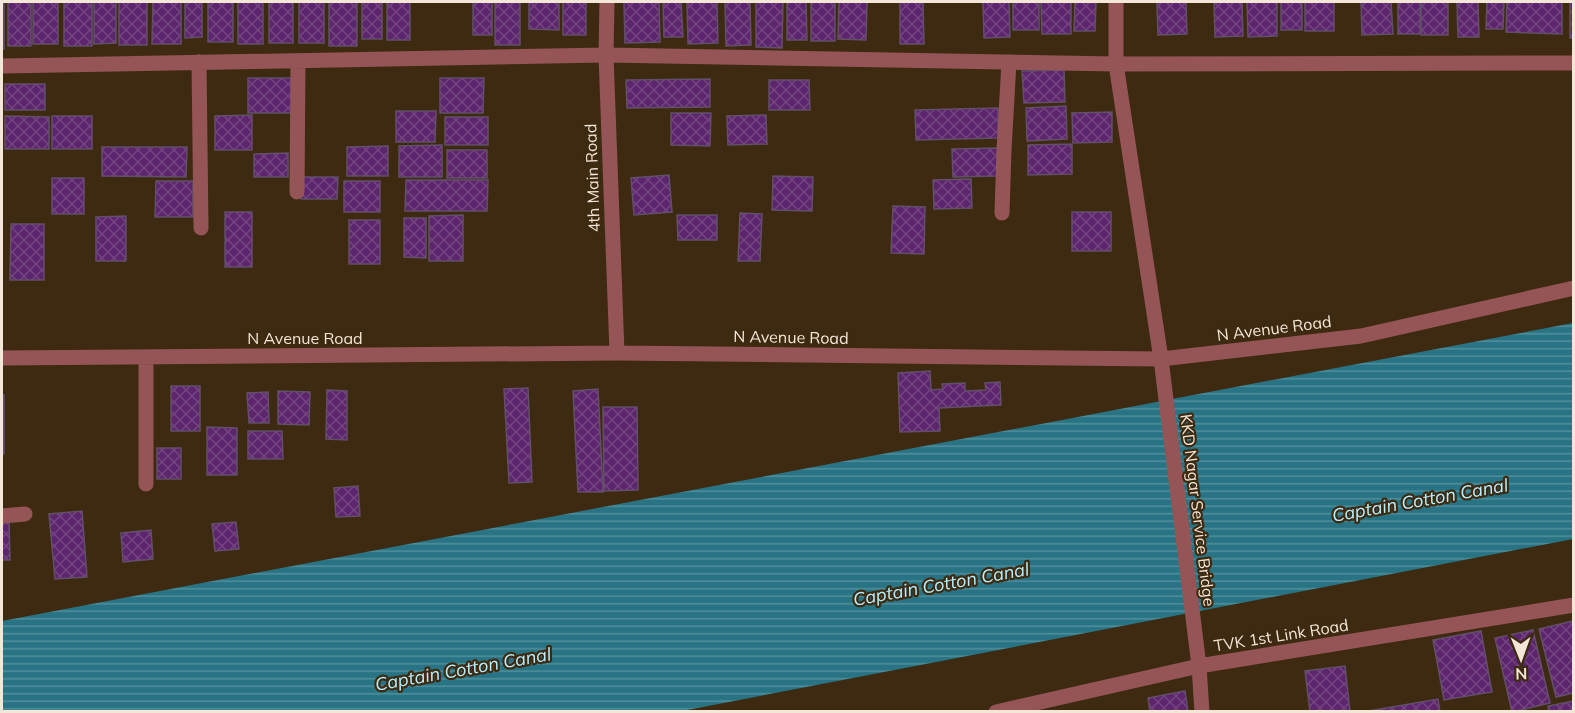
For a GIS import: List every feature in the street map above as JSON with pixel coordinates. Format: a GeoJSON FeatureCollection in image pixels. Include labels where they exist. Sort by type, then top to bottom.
{"type":"FeatureCollection","features":[{"type":"Feature","properties":{"kind":"street","name":"4th Main Road"},"geometry":{"type":"LineString","coordinates":[[607,2],[606,55],[617,353]]}},
{"type":"Feature","properties":{"kind":"street","name":"KKD Nagar Service Bridge"},"geometry":{"type":"LineString","coordinates":[[1116,2],[1116,64],[1161,359],[1199,666],[1202,711]]}},
{"type":"Feature","properties":{"kind":"street"},"geometry":{"type":"LineString","coordinates":[[2,66],[606,55],[1116,64],[1574,63]]}},
{"type":"Feature","properties":{"kind":"street"},"geometry":{"type":"LineString","coordinates":[[297,192],[298,61]]}},
{"type":"Feature","properties":{"kind":"street"},"geometry":{"type":"LineString","coordinates":[[199,62],[201,228]]}},
{"type":"Feature","properties":{"kind":"street"},"geometry":{"type":"LineString","coordinates":[[1002,213],[1009,62]]}},
{"type":"Feature","properties":{"kind":"street","name":"N Avenue Road"},"geometry":{"type":"LineString","coordinates":[[2,358],[617,353],[1161,359],[1362,336],[1574,288]]}},
{"type":"Feature","properties":{"kind":"street"},"geometry":{"type":"LineString","coordinates":[[146,357],[146,484]]}},
{"type":"Feature","properties":{"kind":"street"},"geometry":{"type":"LineString","coordinates":[[2,516],[25,514]]}},
{"type":"Feature","properties":{"kind":"street","name":"TVK 1st Link Road"},"geometry":{"type":"LineString","coordinates":[[996,711],[1199,666],[1574,605]]}},
{"type":"Feature","properties":{"kind":"water","name":"Captain Cotton Canal"},"geometry":{"type":"Polygon","coordinates":[[[1573,323],[1573,539],[682,711],[2,712],[2,621],[1573,323]]]}},
{"type":"Feature","properties":{"kind":"building"},"geometry":{"type":"Polygon","coordinates":[[[2,2],[4,2],[4,49],[2,49],[2,2]]]}},
{"type":"Feature","properties":{"kind":"building"},"geometry":{"type":"Polygon","coordinates":[[[8,2],[31,2],[31,46],[8,46],[8,2]]]}},
{"type":"Feature","properties":{"kind":"building"},"geometry":{"type":"Polygon","coordinates":[[[33,2],[58,2],[58,44],[33,44],[33,2]]]}},
{"type":"Feature","properties":{"kind":"building"},"geometry":{"type":"Polygon","coordinates":[[[64,2],[92,2],[92,46],[64,46],[64,2]]]}},
{"type":"Feature","properties":{"kind":"building"},"geometry":{"type":"Polygon","coordinates":[[[94,2],[116,2],[116,43],[94,44],[94,2]]]}},
{"type":"Feature","properties":{"kind":"building"},"geometry":{"type":"Polygon","coordinates":[[[119,2],[147,2],[147,45],[119,45],[119,2]]]}},
{"type":"Feature","properties":{"kind":"building"},"geometry":{"type":"Polygon","coordinates":[[[153,2],[181,2],[181,44],[152,44],[153,2]]]}},
{"type":"Feature","properties":{"kind":"building"},"geometry":{"type":"Polygon","coordinates":[[[185,2],[202,2],[202,37],[185,38],[185,2]]]}},
{"type":"Feature","properties":{"kind":"building"},"geometry":{"type":"Polygon","coordinates":[[[208,2],[233,2],[233,42],[208,42],[208,2]]]}},
{"type":"Feature","properties":{"kind":"building"},"geometry":{"type":"Polygon","coordinates":[[[238,2],[263,2],[263,44],[238,44],[238,2]]]}},
{"type":"Feature","properties":{"kind":"building"},"geometry":{"type":"Polygon","coordinates":[[[269,2],[293,2],[293,43],[269,43],[269,2]]]}},
{"type":"Feature","properties":{"kind":"building"},"geometry":{"type":"Polygon","coordinates":[[[299,2],[324,2],[324,43],[299,43],[299,2]]]}},
{"type":"Feature","properties":{"kind":"building"},"geometry":{"type":"Polygon","coordinates":[[[329,2],[357,2],[357,46],[329,46],[329,2]]]}},
{"type":"Feature","properties":{"kind":"building"},"geometry":{"type":"Polygon","coordinates":[[[362,2],[382,2],[382,39],[362,39],[362,2]]]}},
{"type":"Feature","properties":{"kind":"building"},"geometry":{"type":"Polygon","coordinates":[[[387,2],[410,2],[410,40],[387,40],[387,2]]]}},
{"type":"Feature","properties":{"kind":"building"},"geometry":{"type":"Polygon","coordinates":[[[473,2],[492,2],[492,35],[473,35],[473,2]]]}},
{"type":"Feature","properties":{"kind":"building"},"geometry":{"type":"Polygon","coordinates":[[[495,2],[520,2],[520,45],[495,45],[495,2]]]}},
{"type":"Feature","properties":{"kind":"building"},"geometry":{"type":"Polygon","coordinates":[[[529,2],[559,2],[559,30],[529,29],[529,2]]]}},
{"type":"Feature","properties":{"kind":"building"},"geometry":{"type":"Polygon","coordinates":[[[563,2],[586,2],[586,35],[563,35],[563,2]]]}},
{"type":"Feature","properties":{"kind":"building"},"geometry":{"type":"Polygon","coordinates":[[[624,2],[659,2],[660,42],[625,43],[624,2]]]}},
{"type":"Feature","properties":{"kind":"building"},"geometry":{"type":"Polygon","coordinates":[[[663,2],[681,2],[683,37],[664,37],[663,2]]]}},
{"type":"Feature","properties":{"kind":"building"},"geometry":{"type":"Polygon","coordinates":[[[687,2],[717,2],[718,43],[688,44],[687,2]]]}},
{"type":"Feature","properties":{"kind":"building"},"geometry":{"type":"Polygon","coordinates":[[[725,2],[750,2],[751,45],[726,46],[725,2]]]}},
{"type":"Feature","properties":{"kind":"building"},"geometry":{"type":"Polygon","coordinates":[[[756,2],[783,2],[782,48],[756,47],[756,2]]]}},
{"type":"Feature","properties":{"kind":"building"},"geometry":{"type":"Polygon","coordinates":[[[787,2],[806,2],[807,40],[787,40],[787,2]]]}},
{"type":"Feature","properties":{"kind":"building"},"geometry":{"type":"Polygon","coordinates":[[[811,2],[835,2],[835,41],[811,41],[811,2]]]}},
{"type":"Feature","properties":{"kind":"building"},"geometry":{"type":"Polygon","coordinates":[[[839,2],[867,2],[866,40],[838,39],[839,2]]]}},
{"type":"Feature","properties":{"kind":"building"},"geometry":{"type":"Polygon","coordinates":[[[900,2],[923,2],[924,44],[900,44],[900,2]]]}},
{"type":"Feature","properties":{"kind":"building"},"geometry":{"type":"Polygon","coordinates":[[[983,2],[1009,2],[1010,37],[984,38],[983,2]]]}},
{"type":"Feature","properties":{"kind":"building"},"geometry":{"type":"Polygon","coordinates":[[[1013,2],[1039,2],[1039,30],[1013,30],[1013,2]]]}},
{"type":"Feature","properties":{"kind":"building"},"geometry":{"type":"Polygon","coordinates":[[[1041,2],[1071,2],[1071,34],[1042,34],[1041,2]]]}},
{"type":"Feature","properties":{"kind":"building"},"geometry":{"type":"Polygon","coordinates":[[[1075,2],[1096,2],[1095,31],[1074,31],[1075,2]]]}},
{"type":"Feature","properties":{"kind":"building"},"geometry":{"type":"Polygon","coordinates":[[[1157,2],[1186,2],[1187,34],[1158,35],[1157,2]]]}},
{"type":"Feature","properties":{"kind":"building"},"geometry":{"type":"Polygon","coordinates":[[[1214,2],[1242,2],[1243,36],[1215,37],[1214,2]]]}},
{"type":"Feature","properties":{"kind":"building"},"geometry":{"type":"Polygon","coordinates":[[[1247,2],[1277,2],[1277,36],[1248,37],[1247,2]]]}},
{"type":"Feature","properties":{"kind":"building"},"geometry":{"type":"Polygon","coordinates":[[[1281,2],[1302,2],[1302,30],[1281,30],[1281,2]]]}},
{"type":"Feature","properties":{"kind":"building"},"geometry":{"type":"Polygon","coordinates":[[[1305,2],[1334,2],[1334,31],[1305,31],[1305,2]]]}},
{"type":"Feature","properties":{"kind":"building"},"geometry":{"type":"Polygon","coordinates":[[[1361,2],[1391,2],[1393,34],[1362,35],[1361,2]]]}},
{"type":"Feature","properties":{"kind":"building"},"geometry":{"type":"Polygon","coordinates":[[[1398,2],[1420,2],[1420,34],[1398,34],[1398,2]]]}},
{"type":"Feature","properties":{"kind":"building"},"geometry":{"type":"Polygon","coordinates":[[[1421,2],[1448,2],[1448,35],[1421,35],[1421,2]]]}},
{"type":"Feature","properties":{"kind":"building"},"geometry":{"type":"Polygon","coordinates":[[[1457,2],[1478,2],[1479,37],[1458,37],[1457,2]]]}},
{"type":"Feature","properties":{"kind":"building"},"geometry":{"type":"Polygon","coordinates":[[[1487,2],[1504,2],[1503,29],[1486,29],[1487,2]]]}},
{"type":"Feature","properties":{"kind":"building"},"geometry":{"type":"Polygon","coordinates":[[[1507,2],[1562,2],[1562,34],[1506,32],[1507,2]]]}},
{"type":"Feature","properties":{"kind":"building"},"geometry":{"type":"Polygon","coordinates":[[[1570,2],[1574,2],[1574,38],[1570,38],[1570,2]]]}},
{"type":"Feature","properties":{"kind":"building"},"geometry":{"type":"Polygon","coordinates":[[[1064,70],[1065,102],[1024,103],[1022,71],[1064,70]]]}},
{"type":"Feature","properties":{"kind":"building"},"geometry":{"type":"Polygon","coordinates":[[[248,78],[291,78],[292,113],[248,113],[248,78]]]}},
{"type":"Feature","properties":{"kind":"building"},"geometry":{"type":"Polygon","coordinates":[[[440,78],[484,78],[483,113],[440,113],[440,78]]]}},
{"type":"Feature","properties":{"kind":"building"},"geometry":{"type":"Polygon","coordinates":[[[710,79],[710,107],[627,108],[626,80],[710,79]]]}},
{"type":"Feature","properties":{"kind":"building"},"geometry":{"type":"Polygon","coordinates":[[[769,80],[809,80],[810,110],[769,110],[769,80]]]}},
{"type":"Feature","properties":{"kind":"building"},"geometry":{"type":"Polygon","coordinates":[[[5,84],[45,84],[45,110],[5,110],[5,84]]]}},
{"type":"Feature","properties":{"kind":"building"},"geometry":{"type":"Polygon","coordinates":[[[1066,106],[1067,139],[1027,141],[1026,108],[1066,106]]]}},
{"type":"Feature","properties":{"kind":"building"},"geometry":{"type":"Polygon","coordinates":[[[998,108],[998,138],[916,140],[915,110],[998,108]]]}},
{"type":"Feature","properties":{"kind":"building"},"geometry":{"type":"Polygon","coordinates":[[[396,111],[436,111],[435,142],[396,142],[396,111]]]}},
{"type":"Feature","properties":{"kind":"building"},"geometry":{"type":"Polygon","coordinates":[[[1112,112],[1112,142],[1073,143],[1072,113],[1112,112]]]}},
{"type":"Feature","properties":{"kind":"building"},"geometry":{"type":"Polygon","coordinates":[[[671,113],[711,113],[710,146],[671,145],[671,113]]]}},
{"type":"Feature","properties":{"kind":"building"},"geometry":{"type":"Polygon","coordinates":[[[252,115],[252,150],[215,150],[215,116],[252,115]]]}},
{"type":"Feature","properties":{"kind":"building"},"geometry":{"type":"Polygon","coordinates":[[[766,115],[767,144],[728,145],[727,116],[766,115]]]}},
{"type":"Feature","properties":{"kind":"building"},"geometry":{"type":"Polygon","coordinates":[[[5,116],[49,117],[49,149],[5,149],[5,116]]]}},
{"type":"Feature","properties":{"kind":"building"},"geometry":{"type":"Polygon","coordinates":[[[52,116],[92,116],[92,149],[52,149],[52,116]]]}},
{"type":"Feature","properties":{"kind":"building"},"geometry":{"type":"Polygon","coordinates":[[[445,117],[488,117],[488,145],[445,145],[445,117]]]}},
{"type":"Feature","properties":{"kind":"building"},"geometry":{"type":"Polygon","coordinates":[[[1072,144],[1072,174],[1028,175],[1028,145],[1072,144]]]}},
{"type":"Feature","properties":{"kind":"building"},"geometry":{"type":"Polygon","coordinates":[[[442,145],[442,177],[399,177],[399,146],[442,145]]]}},
{"type":"Feature","properties":{"kind":"building"},"geometry":{"type":"Polygon","coordinates":[[[388,146],[388,176],[347,176],[347,147],[388,146]]]}},
{"type":"Feature","properties":{"kind":"building"},"geometry":{"type":"Polygon","coordinates":[[[102,147],[187,147],[186,177],[102,176],[102,147]]]}},
{"type":"Feature","properties":{"kind":"building"},"geometry":{"type":"Polygon","coordinates":[[[998,148],[998,176],[953,177],[952,149],[998,148]]]}},
{"type":"Feature","properties":{"kind":"building"},"geometry":{"type":"Polygon","coordinates":[[[447,150],[487,150],[487,178],[447,178],[447,150]]]}},
{"type":"Feature","properties":{"kind":"building"},"geometry":{"type":"Polygon","coordinates":[[[288,153],[288,177],[254,177],[254,154],[288,153]]]}},
{"type":"Feature","properties":{"kind":"building"},"geometry":{"type":"Polygon","coordinates":[[[669,175],[672,212],[634,215],[631,178],[669,175]]]}},
{"type":"Feature","properties":{"kind":"building"},"geometry":{"type":"Polygon","coordinates":[[[773,176],[813,177],[812,211],[772,210],[773,176]]]}},
{"type":"Feature","properties":{"kind":"building"},"geometry":{"type":"Polygon","coordinates":[[[301,177],[338,177],[337,199],[301,199],[301,177]]]}},
{"type":"Feature","properties":{"kind":"building"},"geometry":{"type":"Polygon","coordinates":[[[52,178],[84,178],[84,214],[52,214],[52,178]]]}},
{"type":"Feature","properties":{"kind":"building"},"geometry":{"type":"Polygon","coordinates":[[[971,179],[972,208],[934,209],[933,180],[971,179]]]}},
{"type":"Feature","properties":{"kind":"building"},"geometry":{"type":"Polygon","coordinates":[[[406,180],[488,180],[487,211],[405,211],[406,180]]]}},
{"type":"Feature","properties":{"kind":"building"},"geometry":{"type":"Polygon","coordinates":[[[156,181],[193,181],[193,217],[155,217],[156,181]]]}},
{"type":"Feature","properties":{"kind":"building"},"geometry":{"type":"Polygon","coordinates":[[[344,181],[380,181],[380,212],[344,212],[344,181]]]}},
{"type":"Feature","properties":{"kind":"building"},"geometry":{"type":"Polygon","coordinates":[[[893,206],[925,207],[924,254],[891,253],[893,206]]]}},
{"type":"Feature","properties":{"kind":"building"},"geometry":{"type":"Polygon","coordinates":[[[225,212],[252,212],[252,267],[225,267],[225,212]]]}},
{"type":"Feature","properties":{"kind":"building"},"geometry":{"type":"Polygon","coordinates":[[[1072,212],[1111,212],[1111,251],[1072,251],[1072,212]]]}},
{"type":"Feature","properties":{"kind":"building"},"geometry":{"type":"Polygon","coordinates":[[[740,213],[762,214],[760,261],[738,261],[740,213]]]}},
{"type":"Feature","properties":{"kind":"building"},"geometry":{"type":"Polygon","coordinates":[[[463,215],[463,261],[429,261],[429,216],[463,215]]]}},
{"type":"Feature","properties":{"kind":"building"},"geometry":{"type":"Polygon","coordinates":[[[677,215],[717,215],[717,240],[678,240],[677,215]]]}},
{"type":"Feature","properties":{"kind":"building"},"geometry":{"type":"Polygon","coordinates":[[[126,216],[126,261],[96,261],[96,217],[126,216]]]}},
{"type":"Feature","properties":{"kind":"building"},"geometry":{"type":"Polygon","coordinates":[[[404,218],[426,218],[426,258],[404,257],[404,218]]]}},
{"type":"Feature","properties":{"kind":"building"},"geometry":{"type":"Polygon","coordinates":[[[349,220],[380,220],[380,264],[349,264],[349,220]]]}},
{"type":"Feature","properties":{"kind":"building"},"geometry":{"type":"Polygon","coordinates":[[[11,224],[44,224],[44,280],[10,280],[11,224]]]}},
{"type":"Feature","properties":{"kind":"building"},"geometry":{"type":"Polygon","coordinates":[[[930,371],[931,390],[943,389],[942,384],[965,383],[965,391],[986,390],[985,383],[1000,382],[1001,405],[939,408],[940,431],[900,432],[898,373],[930,371]]]}},
{"type":"Feature","properties":{"kind":"building"},"geometry":{"type":"Polygon","coordinates":[[[171,386],[200,386],[200,431],[171,431],[171,386]]]}},
{"type":"Feature","properties":{"kind":"building"},"geometry":{"type":"Polygon","coordinates":[[[528,388],[532,482],[509,483],[504,389],[528,388]]]}},
{"type":"Feature","properties":{"kind":"building"},"geometry":{"type":"Polygon","coordinates":[[[598,389],[603,492],[578,492],[573,391],[598,389]]]}},
{"type":"Feature","properties":{"kind":"building"},"geometry":{"type":"Polygon","coordinates":[[[327,390],[347,391],[347,440],[326,439],[327,390]]]}},
{"type":"Feature","properties":{"kind":"building"},"geometry":{"type":"Polygon","coordinates":[[[278,391],[310,392],[309,425],[278,424],[278,391]]]}},
{"type":"Feature","properties":{"kind":"building"},"geometry":{"type":"Polygon","coordinates":[[[268,392],[269,423],[249,423],[247,393],[268,392]]]}},
{"type":"Feature","properties":{"kind":"building"},"geometry":{"type":"Polygon","coordinates":[[[2,395],[4,395],[4,454],[2,454],[2,395]]]}},
{"type":"Feature","properties":{"kind":"building"},"geometry":{"type":"Polygon","coordinates":[[[603,407],[637,407],[638,490],[604,491],[603,407]]]}},
{"type":"Feature","properties":{"kind":"building"},"geometry":{"type":"Polygon","coordinates":[[[207,427],[237,428],[237,475],[207,475],[207,427]]]}},
{"type":"Feature","properties":{"kind":"building"},"geometry":{"type":"Polygon","coordinates":[[[248,431],[282,431],[283,459],[248,459],[248,431]]]}},
{"type":"Feature","properties":{"kind":"building"},"geometry":{"type":"Polygon","coordinates":[[[157,448],[181,448],[181,479],[157,479],[157,448]]]}},
{"type":"Feature","properties":{"kind":"building"},"geometry":{"type":"Polygon","coordinates":[[[358,486],[360,516],[336,517],[334,488],[358,486]]]}},
{"type":"Feature","properties":{"kind":"building"},"geometry":{"type":"Polygon","coordinates":[[[82,511],[87,577],[55,579],[49,514],[82,511]]]}},
{"type":"Feature","properties":{"kind":"building"},"geometry":{"type":"Polygon","coordinates":[[[2,521],[9,521],[10,560],[2,560],[2,521]]]}},
{"type":"Feature","properties":{"kind":"building"},"geometry":{"type":"Polygon","coordinates":[[[236,522],[239,549],[215,551],[212,524],[236,522]]]}},
{"type":"Feature","properties":{"kind":"building"},"geometry":{"type":"Polygon","coordinates":[[[151,530],[153,559],[123,562],[121,533],[151,530]]]}},
{"type":"Feature","properties":{"kind":"building"},"geometry":{"type":"Polygon","coordinates":[[[1573,621],[1574,693],[1556,697],[1539,629],[1573,621]]]}},
{"type":"Feature","properties":{"kind":"building"},"geometry":{"type":"Polygon","coordinates":[[[1533,630],[1550,703],[1512,712],[1495,638],[1533,630]]]}},
{"type":"Feature","properties":{"kind":"building"},"geometry":{"type":"Polygon","coordinates":[[[1481,631],[1492,692],[1444,700],[1433,640],[1481,631]]]}},
{"type":"Feature","properties":{"kind":"building"},"geometry":{"type":"Polygon","coordinates":[[[1345,666],[1350,712],[1310,712],[1305,671],[1345,666]]]}},
{"type":"Feature","properties":{"kind":"building"},"geometry":{"type":"Polygon","coordinates":[[[1185,691],[1188,712],[1150,712],[1148,698],[1185,691]]]}},
{"type":"Feature","properties":{"kind":"building"},"geometry":{"type":"Polygon","coordinates":[[[1438,699],[1440,712],[1363,712],[1438,699]]]}},
{"type":"Feature","properties":{"kind":"building"},"geometry":{"type":"Polygon","coordinates":[[[1574,701],[1574,712],[1549,712],[1548,706],[1574,701]]]}}]}
